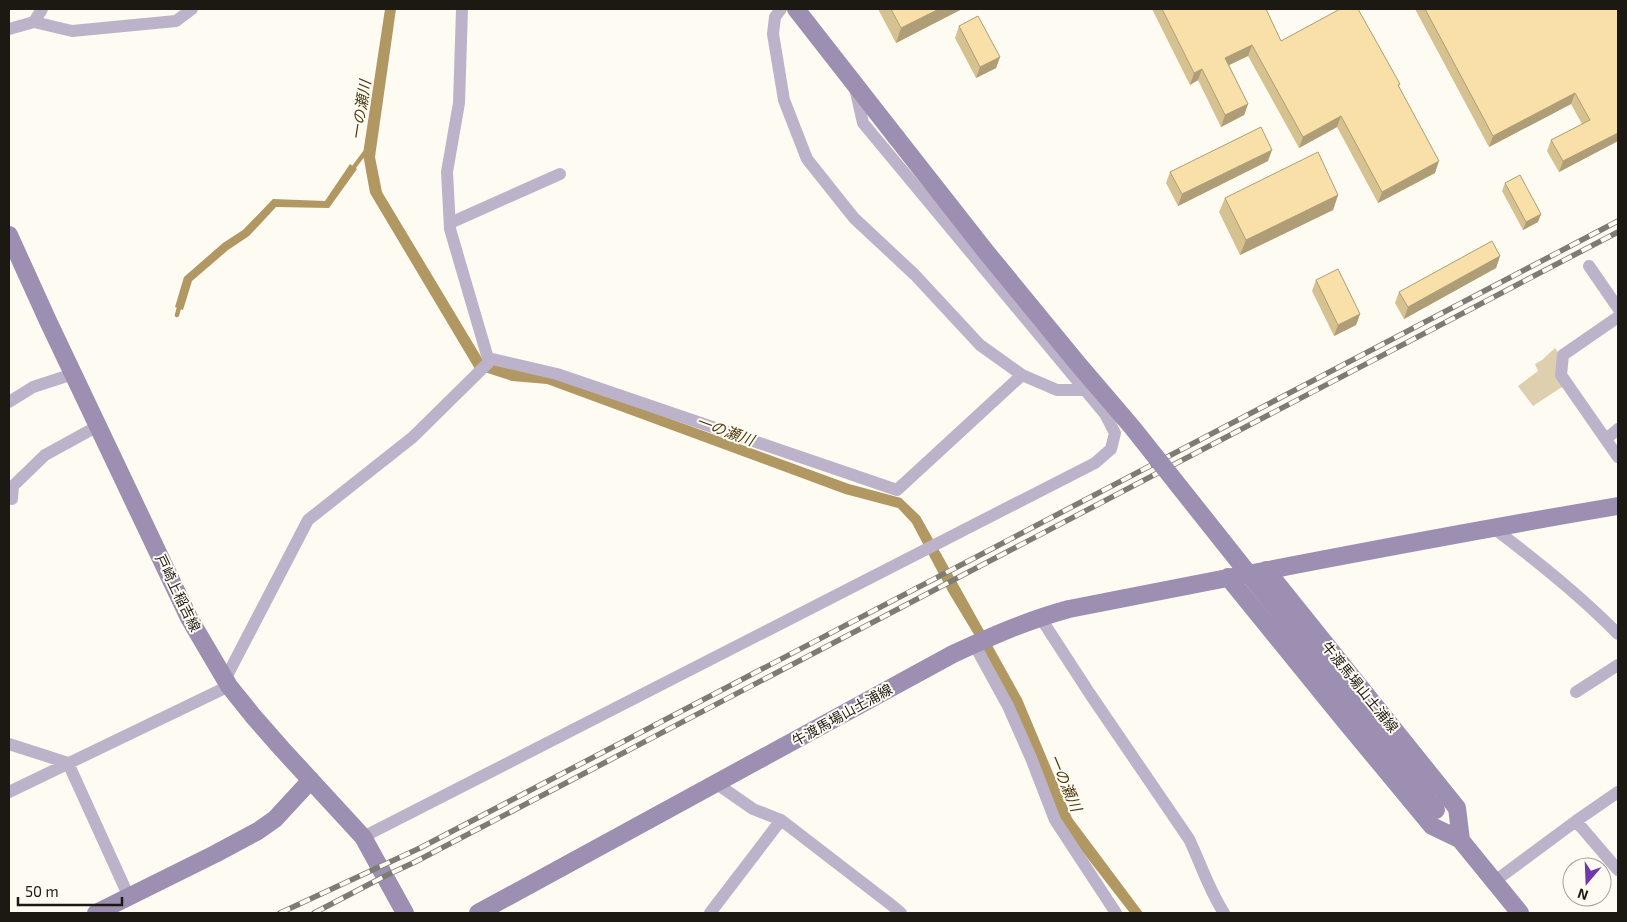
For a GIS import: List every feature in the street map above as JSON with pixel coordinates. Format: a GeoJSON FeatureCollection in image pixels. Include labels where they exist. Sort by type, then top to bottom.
{"type":"FeatureCollection","features":[{"type":"Feature","properties":{"kind":"main road"},"geometry":{"type":"LineString","coordinates":[[796,9],[987,253],[1132,427],[1520,913]]}},
{"type":"Feature","properties":{"kind":"main road","name":"戸崎上稲吉線"},"geometry":{"type":"LineString","coordinates":[[9,235],[189,618],[226,681],[282,750],[364,837],[405,913]]}},
{"type":"Feature","properties":{"kind":"main road"},"geometry":{"type":"LineString","coordinates":[[1266,570],[1492,527],[1618,506]]}},
{"type":"Feature","properties":{"kind":"main road","name":"牛渡馬場山土浦線"},"geometry":{"type":"LineString","coordinates":[[478,913],[953,654],[1004,630],[1040,616],[1069,609],[1266,570],[1458,808],[1461,840]]}},
{"type":"Feature","properties":{"kind":"main road"},"geometry":{"type":"LineString","coordinates":[[1228,577],[1432,826],[1461,840]]}},
{"type":"Feature","properties":{"kind":"main road"},"geometry":{"type":"LineString","coordinates":[[96,913],[258,831],[275,819],[312,780]]}},
{"type":"Feature","properties":{"kind":"street"},"geometry":{"type":"LineString","coordinates":[[34,22],[42,9]]}},
{"type":"Feature","properties":{"kind":"street"},"geometry":{"type":"LineString","coordinates":[[9,29],[34,22],[72,31],[176,21],[192,9]]}},
{"type":"Feature","properties":{"kind":"street"},"geometry":{"type":"LineString","coordinates":[[9,792],[226,681],[308,520],[414,437],[489,362],[450,229],[447,172],[459,103],[462,9]]}},
{"type":"Feature","properties":{"kind":"street"},"geometry":{"type":"LineString","coordinates":[[781,9],[775,16],[773,34],[784,100],[807,159],[854,218],[915,275],[980,344],[1022,375],[1057,390],[1086,390]]}},
{"type":"Feature","properties":{"kind":"street"},"geometry":{"type":"LineString","coordinates":[[364,837],[1096,463],[1111,449],[1115,433],[1105,414],[863,123],[854,82]]}},
{"type":"Feature","properties":{"kind":"street"},"geometry":{"type":"LineString","coordinates":[[450,223],[560,174]]}},
{"type":"Feature","properties":{"kind":"street"},"geometry":{"type":"LineString","coordinates":[[1589,266],[1618,308]]}},
{"type":"Feature","properties":{"kind":"street"},"geometry":{"type":"LineString","coordinates":[[1618,317],[1563,355],[1561,376],[1618,457]]}},
{"type":"Feature","properties":{"kind":"street"},"geometry":{"type":"LineString","coordinates":[[488,358],[557,374],[897,490],[1022,375]]}},
{"type":"Feature","properties":{"kind":"street"},"geometry":{"type":"LineString","coordinates":[[9,402],[33,386],[73,374]]}},
{"type":"Feature","properties":{"kind":"street"},"geometry":{"type":"LineString","coordinates":[[12,499],[13,486],[45,454],[98,426]]}},
{"type":"Feature","properties":{"kind":"street"},"geometry":{"type":"LineString","coordinates":[[1606,439],[1618,429]]}},
{"type":"Feature","properties":{"kind":"street"},"geometry":{"type":"LineString","coordinates":[[1492,527],[1513,542],[1603,618],[1618,634]]}},
{"type":"Feature","properties":{"kind":"street"},"geometry":{"type":"LineString","coordinates":[[1040,616],[1090,694],[1189,839],[1213,896],[1224,913]]}},
{"type":"Feature","properties":{"kind":"street"},"geometry":{"type":"LineString","coordinates":[[974,644],[1008,706],[1055,820],[1116,913]]}},
{"type":"Feature","properties":{"kind":"street"},"geometry":{"type":"LineString","coordinates":[[1576,692],[1618,665]]}},
{"type":"Feature","properties":{"kind":"street"},"geometry":{"type":"LineString","coordinates":[[9,744],[68,763],[129,897]]}},
{"type":"Feature","properties":{"kind":"street"},"geometry":{"type":"LineString","coordinates":[[717,784],[753,809],[781,820],[893,911]]}},
{"type":"Feature","properties":{"kind":"street"},"geometry":{"type":"LineString","coordinates":[[1495,881],[1618,792]]}},
{"type":"Feature","properties":{"kind":"street"},"geometry":{"type":"LineString","coordinates":[[710,913],[781,820]]}},
{"type":"Feature","properties":{"kind":"street"},"geometry":{"type":"LineString","coordinates":[[1576,821],[1618,870]]}},
{"type":"Feature","properties":{"kind":"shaded area"},"geometry":{"type":"Polygon","coordinates":[[[385,9],[396,9],[375,157],[382,192],[483,360],[548,374],[849,484],[901,498],[920,516],[1022,699],[1072,818],[1143,913],[1130,913],[1061,824],[984,651],[949,593],[912,523],[898,508],[845,494],[547,384],[512,381],[475,369],[370,193],[363,154],[385,9]]]}},
{"type":"Feature","properties":{"kind":"shaded area"},"geometry":{"type":"Polygon","coordinates":[[[350,164],[357,169],[329,208],[276,207],[249,236],[228,250],[192,281],[183,310],[175,307],[184,277],[223,243],[243,230],[273,199],[325,201],[350,164]]]}},
{"type":"Feature","properties":{"kind":"shaded area"},"geometry":{"type":"Polygon","coordinates":[[[1555,348],[1565,363],[1562,387],[1533,406],[1518,386],[1538,371],[1535,364],[1555,348]]]}},
{"type":"Feature","properties":{"kind":"building"},"geometry":{"type":"Polygon","coordinates":[[[891,9],[939,9],[901,28],[891,9]]]}},
{"type":"Feature","properties":{"kind":"building"},"geometry":{"type":"Polygon","coordinates":[[[1162,9],[1266,9],[1281,41],[1340,9],[1358,9],[1400,84],[1398,85],[1439,161],[1382,192],[1341,116],[1303,137],[1252,45],[1225,58],[1248,104],[1225,115],[1202,69],[1194,73],[1162,9]]]}},
{"type":"Feature","properties":{"kind":"building"},"geometry":{"type":"Polygon","coordinates":[[[1425,9],[1618,9],[1618,133],[1563,161],[1551,140],[1590,120],[1575,93],[1493,136],[1425,9]]]}},
{"type":"Feature","properties":{"kind":"building"},"geometry":{"type":"Polygon","coordinates":[[[978,16],[1000,57],[980,67],[959,26],[978,16]]]}},
{"type":"Feature","properties":{"kind":"building"},"geometry":{"type":"Polygon","coordinates":[[[1261,127],[1272,150],[1182,194],[1170,172],[1261,127]]]}},
{"type":"Feature","properties":{"kind":"building"},"geometry":{"type":"Polygon","coordinates":[[[1318,152],[1338,195],[1246,240],[1225,198],[1318,152]]]}},
{"type":"Feature","properties":{"kind":"building"},"geometry":{"type":"Polygon","coordinates":[[[1520,175],[1541,214],[1526,222],[1505,183],[1520,175]]]}},
{"type":"Feature","properties":{"kind":"building"},"geometry":{"type":"Polygon","coordinates":[[[1492,241],[1500,256],[1408,307],[1399,292],[1492,241]]]}},
{"type":"Feature","properties":{"kind":"building"},"geometry":{"type":"Polygon","coordinates":[[[1338,269],[1360,314],[1338,325],[1316,280],[1338,269]]]}},
{"type":"Feature","properties":{"kind":"waterway"},"geometry":{"type":"LineString","coordinates":[[351,171],[366,151]]}},
{"type":"Feature","properties":{"kind":"waterway"},"geometry":{"type":"LineString","coordinates":[[177,315],[180,304]]}},
{"type":"Feature","properties":{"kind":"railway"},"geometry":{"type":"LineString","coordinates":[[280,913],[420,848],[1618,221]]}},
{"type":"Feature","properties":{"kind":"railway"},"geometry":{"type":"LineString","coordinates":[[314,913],[415,862],[1618,232]]}},
{"type":"Feature","properties":{"kind":"water label","name":"一の瀬川"},"geometry":{"type":"Point","coordinates":[361,110]}},
{"type":"Feature","properties":{"kind":"water label","name":"一の瀬川"},"geometry":{"type":"Point","coordinates":[725,431]}},
{"type":"Feature","properties":{"kind":"water label","name":"一の瀬川"},"geometry":{"type":"Point","coordinates":[1065,783]}}]}
